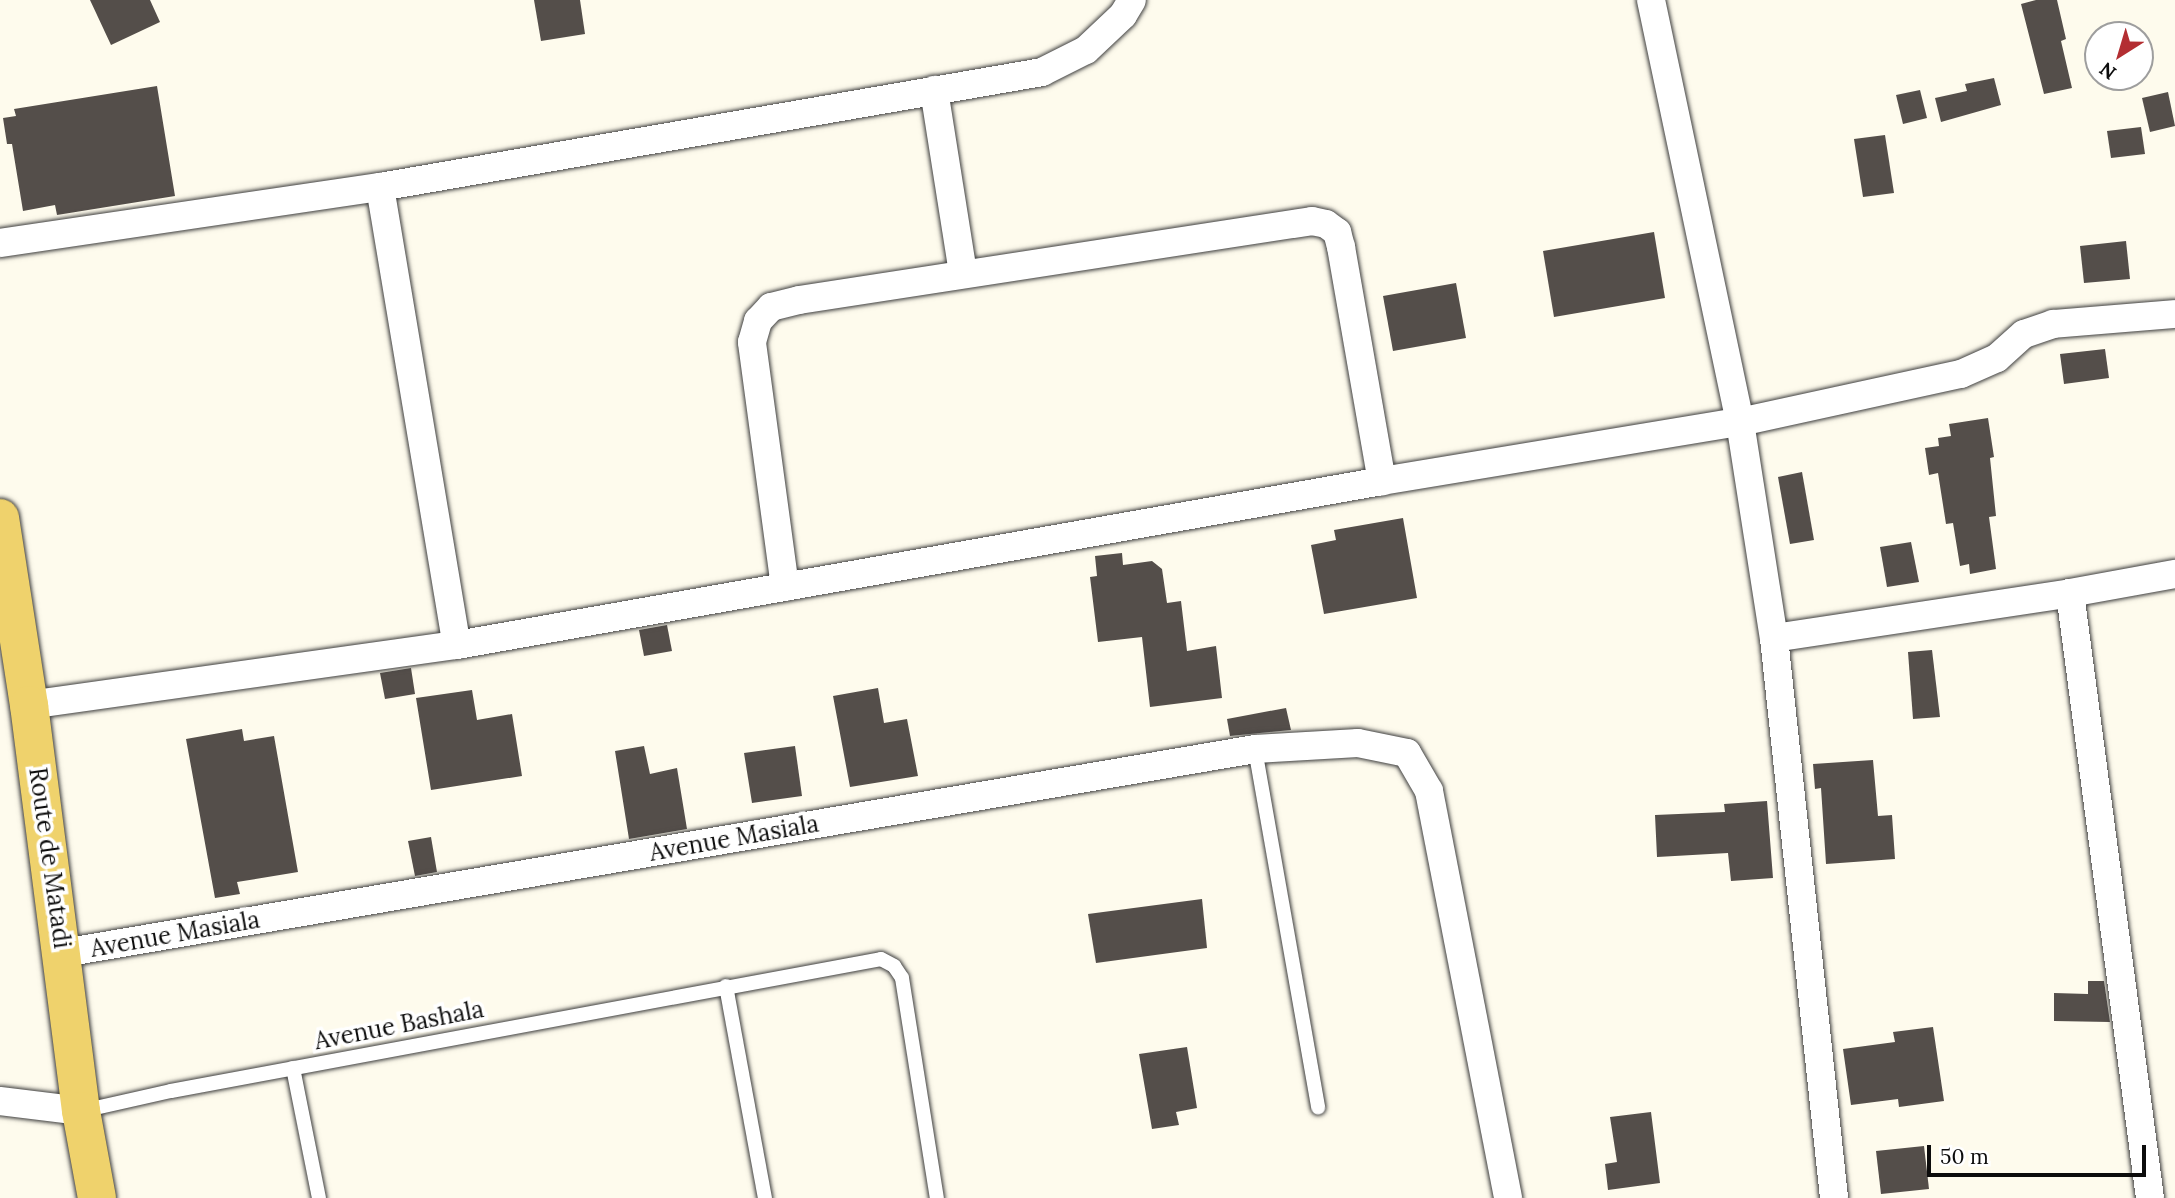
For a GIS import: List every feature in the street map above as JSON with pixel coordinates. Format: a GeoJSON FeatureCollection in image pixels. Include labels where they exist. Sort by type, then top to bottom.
{"type":"FeatureCollection","features":[{"type":"Feature","properties":{"kind":"main road","name":"Route de Matadi"},"geometry":{"type":"LineString","coordinates":[[0,518],[63,953],[81,1111],[97,1198]]}},
{"type":"Feature","properties":{"kind":"street"},"geometry":{"type":"LineString","coordinates":[[0,243],[380,187],[1042,72],[1086,50],[1123,15],[1132,0]]}},
{"type":"Feature","properties":{"kind":"street"},"geometry":{"type":"LineString","coordinates":[[1651,0],[1740,422],[1774,638],[1834,1198]]}},
{"type":"Feature","properties":{"kind":"street"},"geometry":{"type":"LineString","coordinates":[[934,90],[963,273]]}},
{"type":"Feature","properties":{"kind":"street"},"geometry":{"type":"LineString","coordinates":[[380,187],[457,645]]}},
{"type":"Feature","properties":{"kind":"street"},"geometry":{"type":"LineString","coordinates":[[785,587],[752,342],[758,321],[771,307],[799,300],[1312,221],[1326,224],[1337,232],[1341,247],[1382,481]]}},
{"type":"Feature","properties":{"kind":"street"},"geometry":{"type":"LineString","coordinates":[[29,705],[457,645],[1382,481],[1740,422],[1961,374],[1997,358],[2024,334],[2053,324],[2175,314]]}},
{"type":"Feature","properties":{"kind":"street"},"geometry":{"type":"LineString","coordinates":[[1774,638],[2070,593],[2175,574]]}},
{"type":"Feature","properties":{"kind":"street"},"geometry":{"type":"LineString","coordinates":[[2070,593],[2150,1198]]}},
{"type":"Feature","properties":{"kind":"street","name":"Avenue Masiala"},"geometry":{"type":"LineString","coordinates":[[63,953],[1255,749],[1358,743],[1407,753],[1429,791],[1508,1198]]}},
{"type":"Feature","properties":{"kind":"street"},"geometry":{"type":"LineString","coordinates":[[0,1101],[81,1111]]}},
{"type":"Feature","properties":{"kind":"lane"},"geometry":{"type":"LineString","coordinates":[[1255,749],[1318,1107]]}},
{"type":"Feature","properties":{"kind":"lane","name":"Avenue Bashala"},"geometry":{"type":"LineString","coordinates":[[81,1111],[293,1068],[881,959],[894,966],[902,978],[937,1198]]}},
{"type":"Feature","properties":{"kind":"lane"},"geometry":{"type":"LineString","coordinates":[[726,986],[765,1198]]}},
{"type":"Feature","properties":{"kind":"lane"},"geometry":{"type":"LineString","coordinates":[[293,1068],[319,1198]]}},
{"type":"Feature","properties":{"kind":"building"},"geometry":{"type":"Polygon","coordinates":[[[90,0],[150,0],[160,22],[111,45],[90,0]]]}},
{"type":"Feature","properties":{"kind":"building"},"geometry":{"type":"Polygon","coordinates":[[[534,0],[580,0],[585,34],[541,41],[534,0]]]}},
{"type":"Feature","properties":{"kind":"building"},"geometry":{"type":"Polygon","coordinates":[[[2036,0],[2057,0],[2066,39],[2061,41],[2072,88],[2044,94],[2021,4],[2036,0]]]}},
{"type":"Feature","properties":{"kind":"building"},"geometry":{"type":"Polygon","coordinates":[[[1994,78],[2001,105],[1941,122],[1935,98],[1967,91],[1965,84],[1994,78]]]}},
{"type":"Feature","properties":{"kind":"building"},"geometry":{"type":"Polygon","coordinates":[[[157,86],[175,196],[57,215],[55,205],[23,211],[12,144],[7,144],[3,118],[16,116],[14,109],[157,86]]]}},
{"type":"Feature","properties":{"kind":"building"},"geometry":{"type":"Polygon","coordinates":[[[1920,90],[1927,118],[1903,124],[1896,95],[1920,90]]]}},
{"type":"Feature","properties":{"kind":"building"},"geometry":{"type":"Polygon","coordinates":[[[2168,92],[2175,126],[2150,132],[2142,98],[2168,92]]]}},
{"type":"Feature","properties":{"kind":"building"},"geometry":{"type":"Polygon","coordinates":[[[2141,127],[2145,154],[2111,158],[2107,131],[2141,127]]]}},
{"type":"Feature","properties":{"kind":"building"},"geometry":{"type":"Polygon","coordinates":[[[1885,135],[1894,193],[1863,197],[1854,139],[1885,135]]]}},
{"type":"Feature","properties":{"kind":"building"},"geometry":{"type":"Polygon","coordinates":[[[1654,232],[1665,298],[1554,317],[1543,251],[1654,232]]]}},
{"type":"Feature","properties":{"kind":"building"},"geometry":{"type":"Polygon","coordinates":[[[2126,241],[2130,279],[2084,283],[2080,246],[2126,241]]]}},
{"type":"Feature","properties":{"kind":"building"},"geometry":{"type":"Polygon","coordinates":[[[1456,283],[1466,338],[1393,351],[1383,296],[1456,283]]]}},
{"type":"Feature","properties":{"kind":"building"},"geometry":{"type":"Polygon","coordinates":[[[2105,349],[2109,378],[2064,384],[2060,354],[2105,349]]]}},
{"type":"Feature","properties":{"kind":"building"},"geometry":{"type":"Polygon","coordinates":[[[1988,418],[1994,457],[1990,458],[1996,516],[1989,517],[1996,569],[1970,574],[1969,564],[1960,566],[1953,523],[1946,524],[1938,473],[1929,475],[1925,448],[1939,446],[1938,438],[1951,436],[1949,424],[1988,418]]]}},
{"type":"Feature","properties":{"kind":"building"},"geometry":{"type":"Polygon","coordinates":[[[1802,472],[1814,540],[1790,544],[1778,477],[1802,472]]]}},
{"type":"Feature","properties":{"kind":"building"},"geometry":{"type":"Polygon","coordinates":[[[1403,518],[1417,598],[1324,614],[1311,545],[1336,540],[1334,530],[1403,518]]]}},
{"type":"Feature","properties":{"kind":"building"},"geometry":{"type":"Polygon","coordinates":[[[1911,542],[1919,582],[1887,587],[1880,547],[1911,542]]]}},
{"type":"Feature","properties":{"kind":"building"},"geometry":{"type":"Polygon","coordinates":[[[1122,553],[1123,565],[1152,561],[1162,569],[1167,603],[1181,601],[1187,651],[1216,646],[1222,698],[1150,707],[1142,637],[1098,642],[1090,577],[1097,576],[1095,556],[1122,553]]]}},
{"type":"Feature","properties":{"kind":"building"},"geometry":{"type":"Polygon","coordinates":[[[667,625],[672,651],[644,656],[639,630],[667,625]]]}},
{"type":"Feature","properties":{"kind":"building"},"geometry":{"type":"Polygon","coordinates":[[[1932,650],[1940,717],[1913,719],[1908,652],[1932,650]]]}},
{"type":"Feature","properties":{"kind":"building"},"geometry":{"type":"Polygon","coordinates":[[[411,668],[415,694],[385,699],[380,673],[411,668]]]}},
{"type":"Feature","properties":{"kind":"building"},"geometry":{"type":"Polygon","coordinates":[[[878,688],[884,723],[907,719],[918,776],[850,787],[833,696],[878,688]]]}},
{"type":"Feature","properties":{"kind":"building"},"geometry":{"type":"Polygon","coordinates":[[[472,690],[477,720],[512,714],[522,776],[431,790],[416,698],[472,690]]]}},
{"type":"Feature","properties":{"kind":"building"},"geometry":{"type":"Polygon","coordinates":[[[1286,708],[1291,730],[1230,736],[1227,719],[1286,708]]]}},
{"type":"Feature","properties":{"kind":"building"},"geometry":{"type":"Polygon","coordinates":[[[242,729],[244,741],[274,736],[298,872],[237,882],[240,894],[215,898],[186,739],[242,729]]]}},
{"type":"Feature","properties":{"kind":"building"},"geometry":{"type":"Polygon","coordinates":[[[644,746],[650,774],[677,768],[687,829],[629,839],[615,751],[644,746]]]}},
{"type":"Feature","properties":{"kind":"building"},"geometry":{"type":"Polygon","coordinates":[[[795,746],[802,796],[752,803],[744,753],[795,746]]]}},
{"type":"Feature","properties":{"kind":"building"},"geometry":{"type":"Polygon","coordinates":[[[1873,760],[1878,816],[1892,815],[1895,859],[1826,864],[1821,788],[1815,789],[1813,764],[1873,760]]]}},
{"type":"Feature","properties":{"kind":"building"},"geometry":{"type":"Polygon","coordinates":[[[1767,801],[1773,878],[1731,881],[1728,853],[1657,857],[1655,815],[1725,812],[1724,804],[1767,801]]]}},
{"type":"Feature","properties":{"kind":"building"},"geometry":{"type":"Polygon","coordinates":[[[431,837],[437,872],[415,876],[408,841],[431,837]]]}},
{"type":"Feature","properties":{"kind":"building"},"geometry":{"type":"Polygon","coordinates":[[[1202,899],[1207,948],[1096,963],[1088,914],[1202,899]]]}},
{"type":"Feature","properties":{"kind":"building"},"geometry":{"type":"Polygon","coordinates":[[[2088,981],[2104,981],[2110,1022],[2054,1021],[2054,993],[2088,994],[2088,981]]]}},
{"type":"Feature","properties":{"kind":"building"},"geometry":{"type":"Polygon","coordinates":[[[1933,1027],[1944,1101],[1899,1107],[1898,1099],[1851,1105],[1843,1049],[1895,1042],[1893,1032],[1933,1027]]]}},
{"type":"Feature","properties":{"kind":"building"},"geometry":{"type":"Polygon","coordinates":[[[1187,1047],[1197,1108],[1176,1112],[1179,1125],[1152,1129],[1139,1054],[1187,1047]]]}},
{"type":"Feature","properties":{"kind":"building"},"geometry":{"type":"Polygon","coordinates":[[[1651,1112],[1660,1183],[1608,1190],[1605,1164],[1617,1162],[1610,1117],[1651,1112]]]}},
{"type":"Feature","properties":{"kind":"building"},"geometry":{"type":"Polygon","coordinates":[[[1924,1146],[1929,1189],[1881,1194],[1876,1151],[1924,1146]]]}}]}
